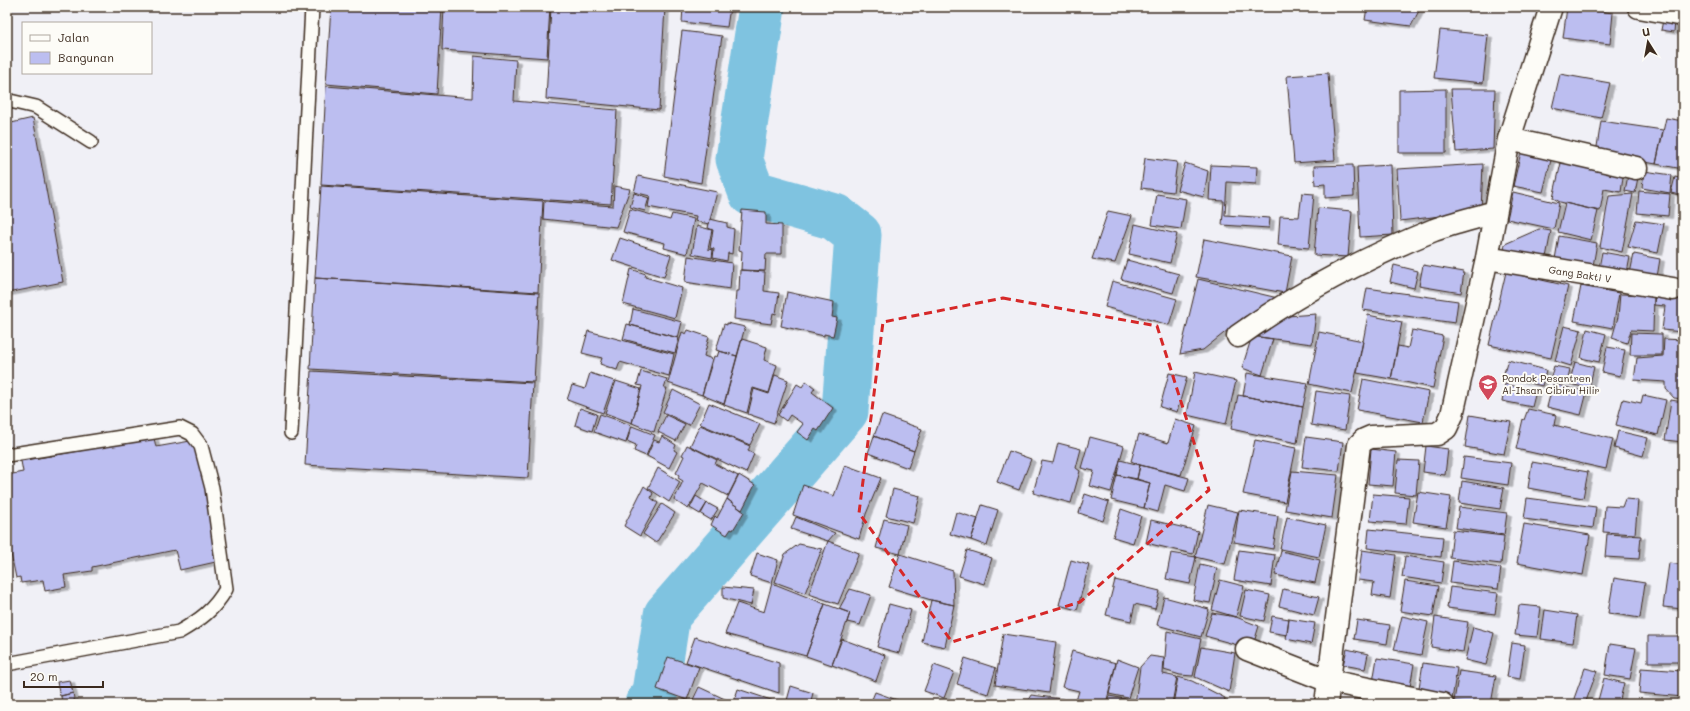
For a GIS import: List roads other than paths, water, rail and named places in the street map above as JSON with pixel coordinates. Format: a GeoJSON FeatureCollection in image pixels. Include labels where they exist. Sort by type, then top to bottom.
{"type":"FeatureCollection","features":[{"type":"Feature","properties":{"kind":"street"},"geometry":{"type":"LineString","coordinates":[[1326,704],[1359,446],[1364,440],[1371,437],[1437,434],[1446,428],[1452,415],[1487,258],[1509,139],[1551,7]]}},
{"type":"Feature","properties":{"kind":"street"},"geometry":{"type":"LineString","coordinates":[[1639,7],[1683,15]]}},
{"type":"Feature","properties":{"kind":"street"},"geometry":{"type":"LineString","coordinates":[[1509,139],[1636,168]]}},
{"type":"Feature","properties":{"kind":"street"},"geometry":{"type":"LineString","coordinates":[[1238,336],[1296,297],[1393,248],[1435,230],[1495,212]]}},
{"type":"Feature","properties":{"kind":"street","name":"Gang Bakti V"},"geometry":{"type":"LineString","coordinates":[[1487,258],[1673,289]]}},
{"type":"Feature","properties":{"kind":"street"},"geometry":{"type":"LineString","coordinates":[[1248,649],[1329,680],[1442,704]]}},
{"type":"Feature","properties":{"kind":"lane"},"geometry":{"type":"LineString","coordinates":[[291,433],[312,7]]}},
{"type":"Feature","properties":{"kind":"lane"},"geometry":{"type":"LineString","coordinates":[[7,102],[10,101],[36,107],[91,142]]}},
{"type":"Feature","properties":{"kind":"lane"},"geometry":{"type":"LineString","coordinates":[[7,455],[180,428],[192,434],[201,446],[212,488],[226,589],[218,603],[203,618],[179,632],[7,664]]}},
{"type":"Feature","properties":{"kind":"waterway"},"geometry":{"type":"LineString","coordinates":[[648,704],[655,692],[667,615],[845,411],[858,235],[835,217],[752,193],[739,159],[762,7]]}},
{"type":"Feature","properties":{"kind":"place","name":"Pondok Pesantren Al-Ihsan Cibiru Hilir"},"geometry":{"type":"Point","coordinates":[1488,401]}}]}
